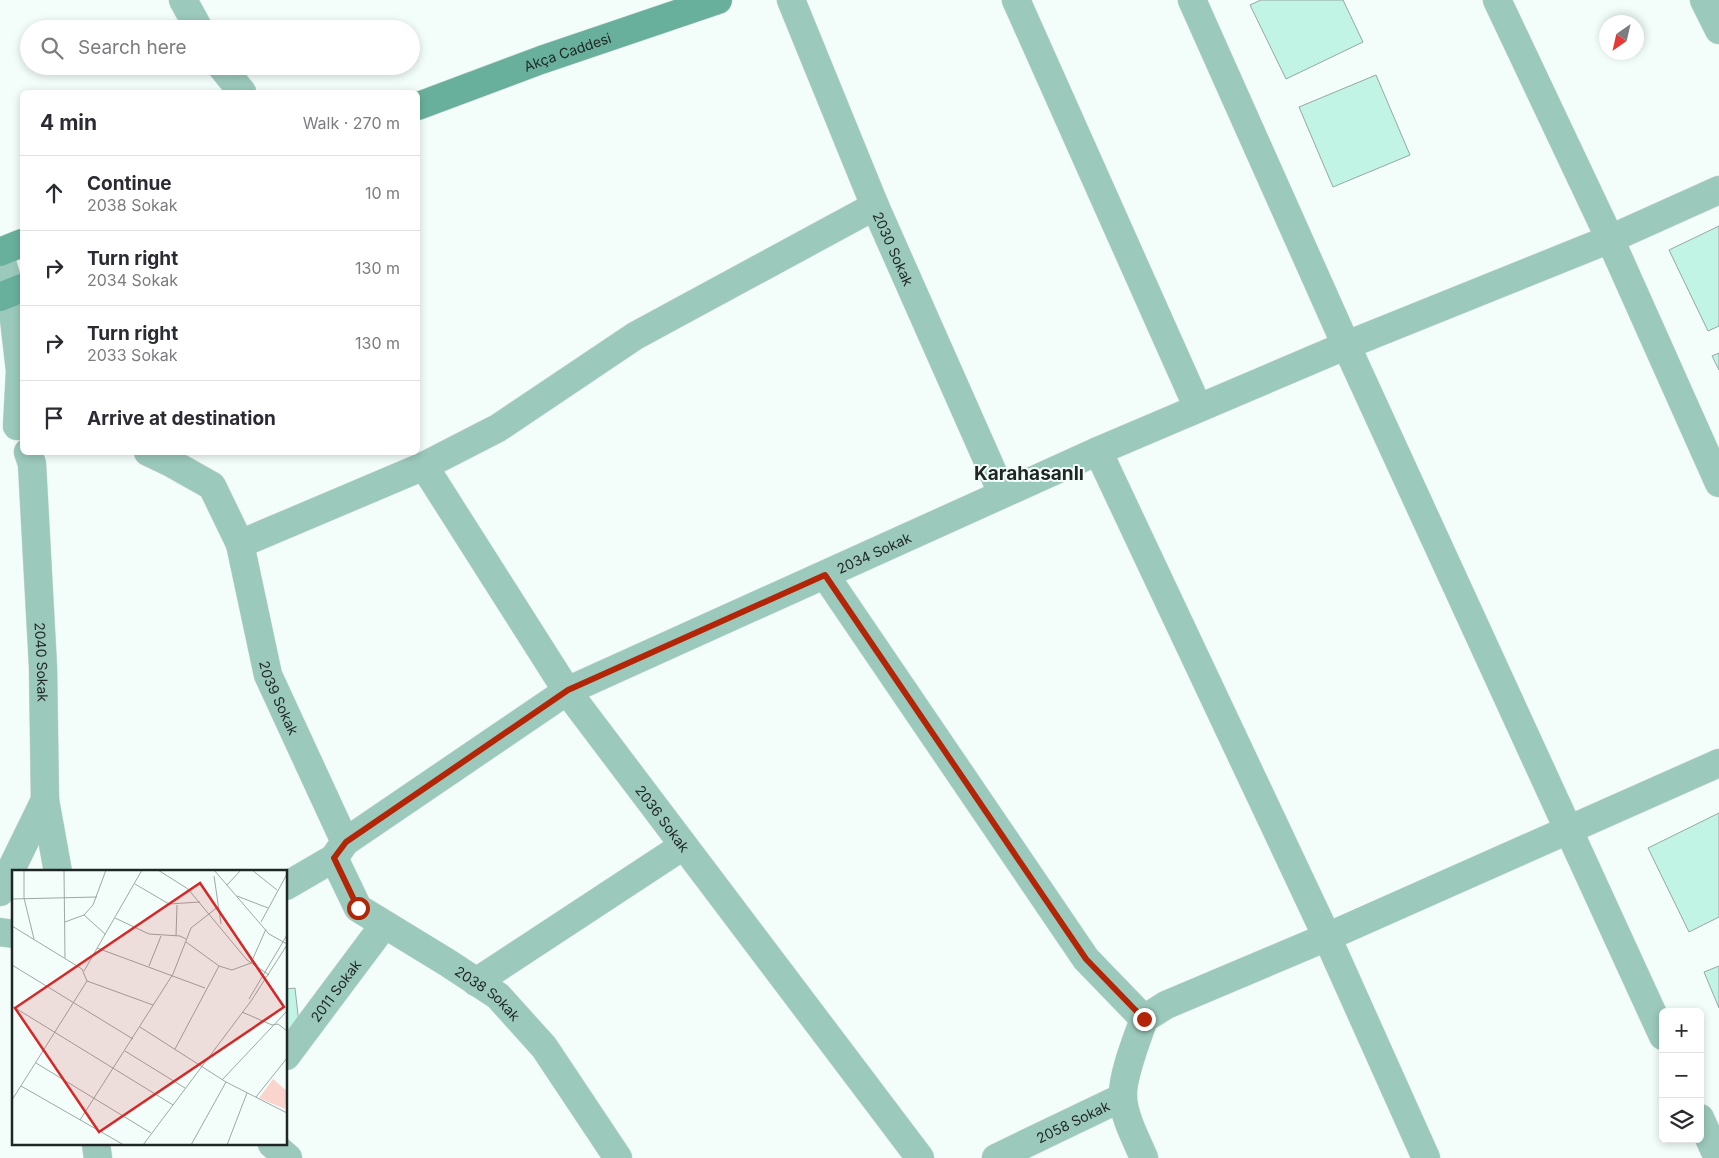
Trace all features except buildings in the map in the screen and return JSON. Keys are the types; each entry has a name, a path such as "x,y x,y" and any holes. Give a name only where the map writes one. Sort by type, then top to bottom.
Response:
{"street":[{"path":"183,0 194,20"},
{"name":"Akça Caddesi","path":"420,105 541,60 718,0"},
{"name":"2030 Sokak","path":"791,0 875,206 1002,493"},
{"path":"1016,0 1198,408"},
{"path":"1192,0 1347,345 1659,1027"},
{"path":"1497,0 1610,239 1719,483"},
{"path":"1704,0 1719,30"},
{"path":"228,75 240,90"},
{"name":"2034 Sokak","path":"288,885 568,690 1098,451 1347,345 1610,239 1719,190"},
{"path":"240,544 424,466 498,428 636,336 875,206"},
{"path":"0,254 20,244"},
{"name":"2040 Sokak","path":"0,254 11,293 20,371 18,435"},
{"name":"2040 Sokak","path":"0,382 18,435"},
{"path":"1098,451 1327,937 1426,1158"},
{"name":"2040 Sokak","path":"28,455 32,464 43,667 45,800 58,870"},
{"name":"2039 Sokak","path":"154,455 212,486 240,544 268,675 340,850"},
{"name":"2036 Sokak","path":"424,466 568,690 920,1158"},
{"path":"825,575 1086,959 1144,1019"},
{"path":"1144,1158 1127,1118 1123,1097 1132,1050 1144,1019 1166,1005 1327,937 1719,763"},
{"path":"0,892 45,800"},
{"path":"476,982 684,846"},
{"name":"2038 Sokak","path":"340,850 358,908 498,996 544,1047 618,1158"},
{"name":"2011 Sokak","path":"288,1053 384,925"},
{"name":"2058 Sokak","path":"996,1158 1123,1097"},
{"path":"1704,1127 1718,1158"},
{"path":"274,1146 288,1158"}],"district":[{"name":"Karahasanlı","path":"1029,473"}],"route":[{"path":"358,908 334,858 346,842 568,690 825,575 1086,959 1144,1019"}]}
